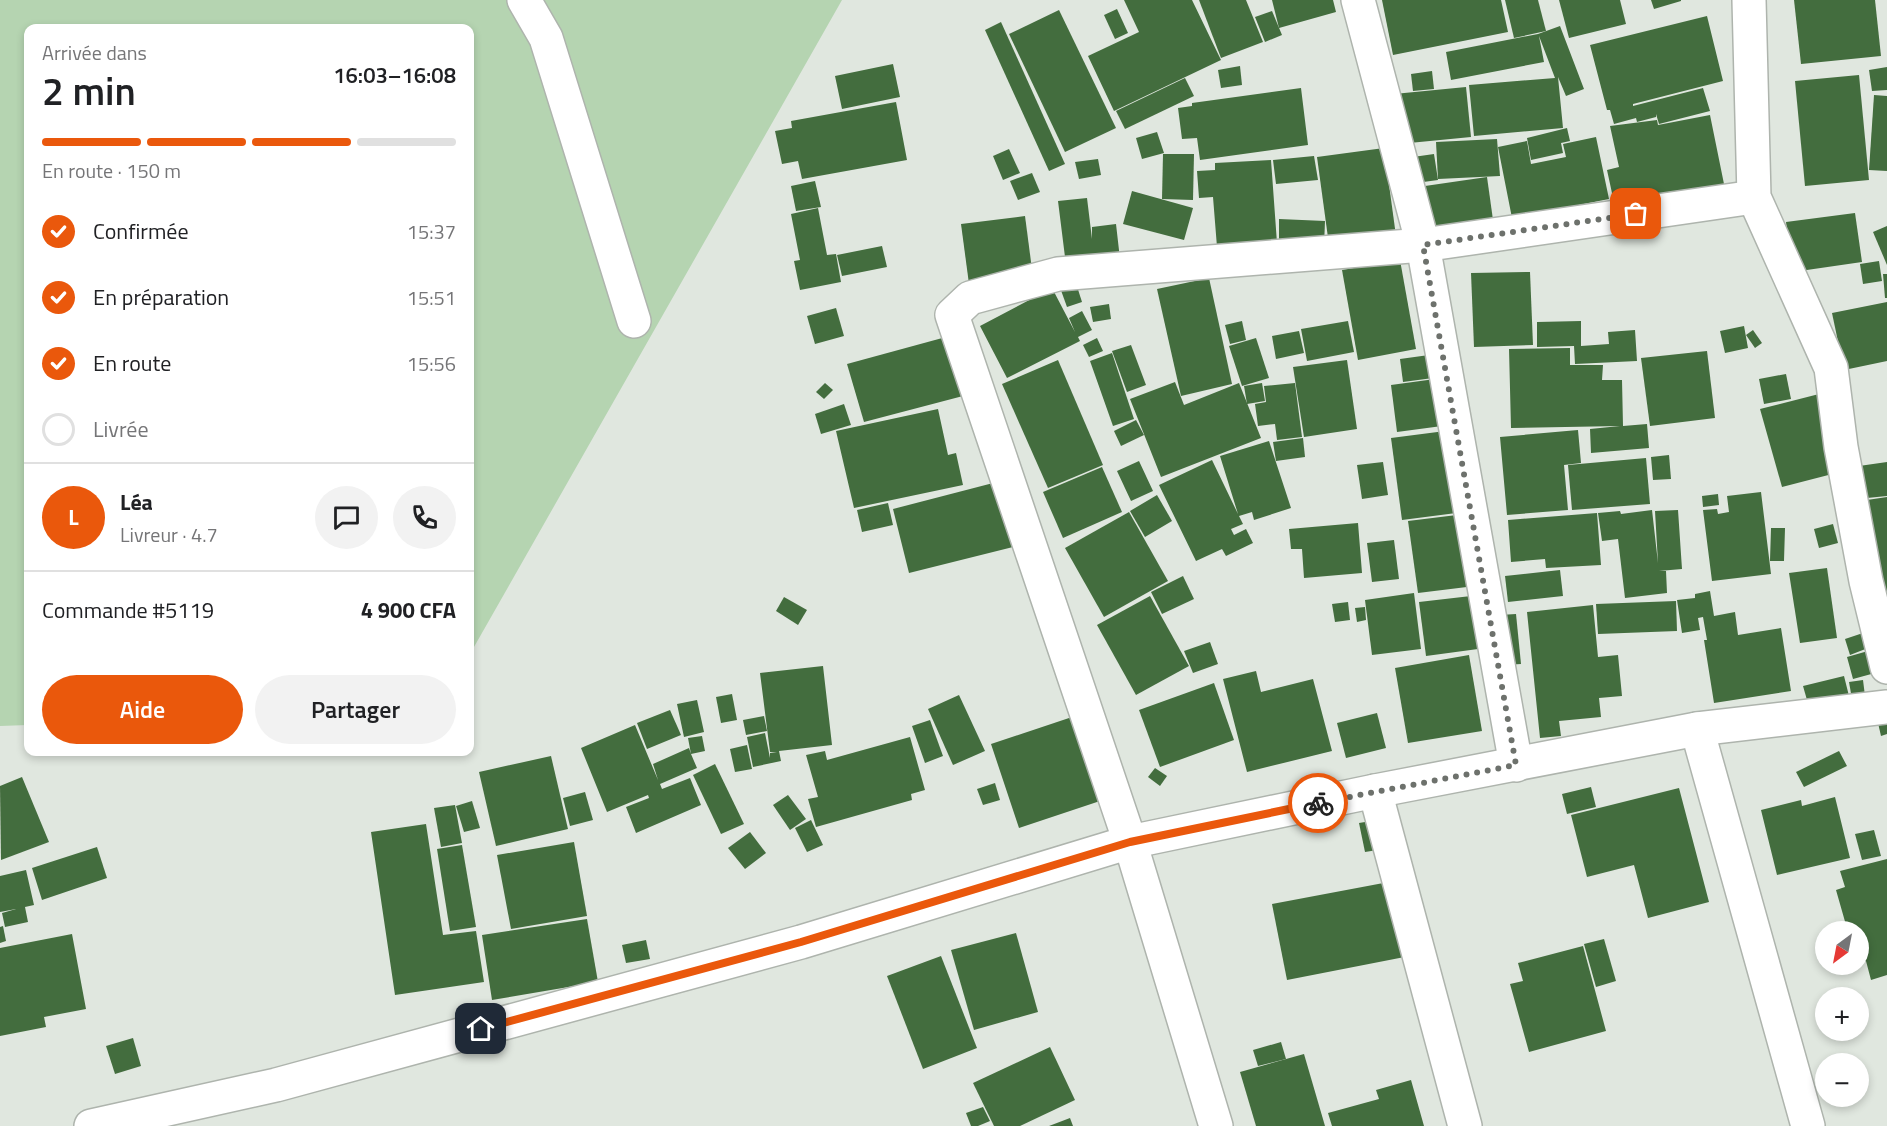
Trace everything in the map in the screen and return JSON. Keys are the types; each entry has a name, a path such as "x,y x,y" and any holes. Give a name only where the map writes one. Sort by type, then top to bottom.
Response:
{"street":[{"path":"524,0 546,38 634,321"},
{"path":"1358,0 1423,245 1516,765"},
{"path":"1749,0 1754,197 1831,368 1841,447 1866,580 1887,667"},
{"path":"1216,1126 1130,842 952,315 970,298 1058,274 1423,245 1754,197"},
{"path":"91,1126 276,1085 801,942 1130,842 1697,729 1887,707"},
{"path":"1697,729 1808,1126"},
{"path":"1375,792 1465,1126"}],"green space":[{"path":"0,0 842,0 474,647 474,24 24,24 24,725 0,726"}],"building":[{"path":"1124,0 1192,0 1221,60 1114,111 1088,56 1139,32"},
{"path":"1199,0 1246,0 1263,42 1221,58"},
{"path":"1272,0 1333,0 1336,12 1279,28"},
{"path":"1382,0 1501,0 1508,32 1393,55"},
{"path":"1505,0 1538,0 1546,31 1514,38"},
{"path":"1559,0 1620,0 1626,24 1569,38"},
{"path":"1651,0 1681,0 1681,1 1654,9"},
{"path":"1794,0 1875,0 1881,56 1801,64"},
{"path":"1117,9 1128,33 1115,39 1104,15"},
{"path":"1059,10 1116,128 1065,152 1009,34"},
{"path":"1272,11 1282,35 1265,42 1255,17"},
{"path":"1707,16 1723,81 1633,104 1633,106 1703,88 1710,111 1659,124 1656,114 1656,117 1637,122 1636,118 1614,124 1610,110 1607,110 1590,45"},
{"path":"1001,22 1065,164 1049,171 985,30"},
{"path":"1560,26 1584,89 1566,96 1558,77 1563,128 1474,136 1469,85 1555,78 1539,36 1544,62 1451,80 1446,52 1538,34"},
{"path":"893,64 900,97 842,109 835,76"},
{"path":"1240,66 1242,85 1221,88 1218,70"},
{"path":"1887,67 1887,90 1872,91 1869,70"},
{"path":"1432,71 1434,89 1413,91 1411,74"},
{"path":"1859,75 1869,180 1805,186 1795,81"},
{"path":"1185,78 1194,96 1125,129 1116,111"},
{"path":"1466,87 1471,137 1399,144 1394,94"},
{"path":"1301,88 1308,145 1200,160 1197,138 1182,139 1178,108 1192,106 1192,103"},
{"path":"1874,95 1887,96 1887,171 1869,170"},
{"path":"896,102 907,160 802,179 798,161 782,164 775,131 792,128 791,121"},
{"path":"1710,115 1724,184 1615,207 1607,170 1619,167 1610,126 1657,120 1658,125"},
{"path":"1567,128 1570,141 1561,143 1563,153 1531,160 1527,138"},
{"path":"1157,132 1164,153 1142,159 1136,138"},
{"path":"1596,137 1609,199 1512,218 1498,147 1527,141 1531,164 1566,157 1563,144"},
{"path":"1497,139 1500,176 1438,179 1436,142"},
{"path":"1384,148 1396,236 1329,245 1317,157"},
{"path":"1009,149 1020,173 1003,180 993,156"},
{"path":"1163,154 1194,154 1193,200 1162,199"},
{"path":"1434,154 1438,180 1416,183 1413,157"},
{"path":"1314,156 1318,180 1276,184 1273,160"},
{"path":"1098,159 1101,175 1079,179 1075,162"},
{"path":"1271,160 1277,243 1217,247 1213,197 1199,198 1197,171 1215,170 1215,163"},
{"path":"1032,173 1040,192 1018,200 1010,181"},
{"path":"1487,177 1494,227 1432,235 1425,186"},
{"path":"815,181 821,207 796,211 791,186"},
{"path":"1132,191 1193,208 1184,240 1123,224"},
{"path":"1087,198 1092,239 1092,227 1116,224 1120,259 1095,261 1094,254 1065,257 1058,201"},
{"path":"818,208 827,255 836,254 841,282 800,290 794,261 800,260 791,214"},
{"path":"1855,213 1862,262 1793,272 1786,222"},
{"path":"1025,216 1033,277 969,284 961,224"},
{"path":"1279,219 1325,221 1324,246 1279,246"},
{"path":"1887,226 1887,265 1873,232"},
{"path":"882,246 887,267 842,276 837,255"},
{"path":"1400,260 1416,349 1358,360 1342,270"},
{"path":"1879,261 1882,281 1863,284 1860,264"},
{"path":"1530,272 1533,345 1474,347 1471,273"},
{"path":"1883,274 1887,274 1887,298 1885,298"},
{"path":"1074,277 1082,302 1067,307 1058,282"},
{"path":"1209,278 1232,384 1181,396 1157,289"},
{"path":"1052,288 1075,332 1069,318 1082,311 1092,330 1078,337 1080,341 1007,378 980,326"},
{"path":"1887,302 1887,361 1844,370 1832,313"},
{"path":"1109,304 1111,319 1093,322 1090,307"},
{"path":"836,308 844,336 815,344 807,316"},
{"path":"1242,321 1246,340 1230,344 1225,325"},
{"path":"1348,321 1354,352 1307,361 1301,329"},
{"path":"1581,321 1581,346 1609,344 1608,332 1635,330 1637,361 1575,364 1574,346 1537,347 1537,322"},
{"path":"1744,326 1748,348 1725,353 1720,331"},
{"path":"1753,330 1762,343 1755,348 1746,335"},
{"path":"1299,331 1304,353 1276,359 1272,336"},
{"path":"946,337 963,396 864,422 847,364"},
{"path":"1097,338 1103,351 1089,357 1083,345"},
{"path":"1256,338 1269,378 1242,386 1229,346"},
{"path":"1131,345 1146,385 1127,392 1112,351"},
{"path":"1570,348 1570,365 1603,365 1602,380 1622,380 1623,426 1647,424 1649,448 1591,453 1590,429 1620,426 1511,428 1509,349"},
{"path":"1707,351 1715,418 1650,426 1641,358"},
{"path":"1112,353 1134,419 1113,426 1090,361"},
{"path":"1429,355 1433,378 1403,382 1400,359"},
{"path":"1058,360 1103,465 1048,488 1002,384"},
{"path":"1347,360 1357,429 1304,437 1293,367"},
{"path":"1786,374 1791,399 1764,404 1759,379"},
{"path":"1435,379 1442,426 1397,432 1391,385"},
{"path":"1175,382 1184,405 1239,383 1261,438 1161,477 1130,399"},
{"path":"825,383 833,390 824,399 816,392"},
{"path":"1262,383 1265,401 1247,404 1244,386"},
{"path":"1295,383 1302,437 1277,440 1275,424 1258,426 1255,404 1266,402 1264,386"},
{"path":"1819,394 1840,472 1782,487 1760,409"},
{"path":"844,404 851,425 821,434 815,414"},
{"path":"938,409 948,455 956,453 963,485 854,508 836,431"},
{"path":"1136,420 1144,435 1121,446 1114,431"},
{"path":"1453,430 1464,512 1402,520 1391,438"},
{"path":"1578,430 1581,463 1564,465 1568,510 1507,515 1500,437"},
{"path":"1303,438 1305,457 1276,461 1273,442"},
{"path":"1269,441 1291,508 1254,520 1252,512 1239,516 1243,524 1231,529 1234,535 1246,529 1253,543 1226,556 1222,549 1196,561 1159,485 1212,460 1238,514 1220,456"},
{"path":"1669,455 1671,479 1653,480 1651,457"},
{"path":"1646,458 1650,504 1572,510 1568,465"},
{"path":"1139,461 1153,491 1131,501 1117,471"},
{"path":"1383,462 1388,495 1362,499 1357,465"},
{"path":"1887,462 1887,496 1857,499 1852,467"},
{"path":"1102,467 1122,512 1063,538 1043,492"},
{"path":"997,482 1013,547 909,573 893,509"},
{"path":"1761,492 1771,574 1712,581 1703,510 1717,509 1718,514 1729,512 1727,496"},
{"path":"1718,494 1719,505 1703,507 1702,496"},
{"path":"1157,495 1172,521 1145,537 1130,511"},
{"path":"1887,497 1887,595 1881,596 1867,500"},
{"path":"888,503 893,525 862,532 857,510"},
{"path":"1652,510 1658,563 1655,511 1678,510 1682,569 1659,571 1666,571 1667,593 1625,598 1618,539 1602,541 1598,513 1620,511 1621,514"},
{"path":"1129,512 1168,581 1104,617 1065,548"},
{"path":"1597,513 1601,565 1546,568 1545,559 1511,562 1508,520"},
{"path":"1465,514 1475,586 1418,593 1408,521"},
{"path":"1358,523 1362,573 1304,578 1302,549 1291,549 1289,529"},
{"path":"1833,524 1838,543 1819,548 1814,529"},
{"path":"1771,528 1785,528 1784,561 1770,561"},
{"path":"1394,540 1399,579 1372,582 1367,543"},
{"path":"1827,568 1837,638 1800,643 1789,573"},
{"path":"1560,570 1563,596 1508,602 1505,576"},
{"path":"1183,576 1194,599 1162,614 1151,592"},
{"path":"1710,591 1714,616 1735,612 1738,635 1781,628 1791,691 1714,703 1704,640 1707,640 1703,617 1698,618 1700,630 1682,633 1677,600 1695,598 1695,594"},
{"path":"1414,593 1421,649 1372,655 1365,600"},
{"path":"1150,596 1189,666 1136,695 1097,625"},
{"path":"1471,596 1478,649 1426,656 1419,602"},
{"path":"784,597 807,610 798,625 776,611"},
{"path":"1676,601 1677,631 1598,634 1596,604"},
{"path":"1348,602 1350,620 1335,622 1332,604"},
{"path":"1593,605 1598,657 1618,655 1622,696 1599,698 1601,717 1559,721 1561,736 1540,738 1527,612"},
{"path":"1365,607 1366,620 1357,622 1355,608"},
{"path":"1516,614 1521,664 1505,665 1500,615"},
{"path":"1863,633 1868,648 1850,655 1845,639"},
{"path":"1210,642 1218,664 1193,673 1184,651"},
{"path":"1868,651 1875,673 1853,679 1847,657"},
{"path":"1469,655 1482,731 1408,743 1395,668"},
{"path":"823,666 832,745 779,751 781,761 753,767 747,737 765,733 770,758 770,753 777,752 770,752 760,673"},
{"path":"1256,671 1261,692 1313,679 1332,751 1247,772 1223,679"},
{"path":"1844,676 1849,696 1809,707 1803,686"},
{"path":"1863,680 1865,696 1852,699 1849,682"},
{"path":"1214,683 1234,740 1160,767 1139,710"},
{"path":"732,694 737,720 721,723 716,697"},
{"path":"959,695 985,751 953,765 928,709"},
{"path":"697,700 704,732 684,737 677,704"},
{"path":"670,710 681,735 647,749 637,723"},
{"path":"1377,713 1386,748 1346,758 1337,723"},
{"path":"1078,715 1106,799 1019,828 991,744"},
{"path":"764,716 767,731 746,735 743,720"},
{"path":"930,720 943,756 925,763 912,726"},
{"path":"1887,720 1887,734 1881,736 1878,723"},
{"path":"635,725 658,780 653,764 689,748 697,768 660,784 662,789 690,778 701,805 636,833 626,807 649,798 648,795 607,812 581,748"},
{"path":"702,736 705,751 691,754 688,738"},
{"path":"910,737 925,790 911,794 912,800 816,827 808,799 818,797 806,755 825,751 827,760"},
{"path":"747,745 752,769 735,772 730,749"},
{"path":"1839,751 1847,766 1804,787 1796,772"},
{"path":"551,756 568,829 496,846 479,772"},
{"path":"715,764 744,824 721,834 693,775"},
{"path":"1155,768 1167,776 1160,786 1148,777"},
{"path":"22,777 49,842 1,860 0,786"},
{"path":"995,783 1000,800 983,805 977,789"},
{"path":"1591,787 1596,807 1567,814 1562,794"},
{"path":"1679,788 1709,902 1648,918 1634,865 1587,877 1571,815"},
{"path":"585,792 593,820 570,826 563,798"},
{"path":"788,795 806,819 790,830 773,805"},
{"path":"1835,797 1850,858 1777,875 1761,810 1801,800 1802,806"},
{"path":"472,801 480,828 464,832 456,806"},
{"path":"455,805 462,843 441,847 434,808"},
{"path":"1383,819 1390,848 1365,852 1359,823"},
{"path":"811,820 823,845 807,852 795,828"},
{"path":"426,824 443,935 476,931 484,982 395,995 371,832"},
{"path":"1874,830 1881,856 1862,860 1855,834"},
{"path":"750,832 766,853 745,869 728,848"},
{"path":"574,842 587,916 511,929 497,855"},
{"path":"462,845 476,927 450,931 437,849"},
{"path":"97,847 107,878 42,900 32,868"},
{"path":"1887,859 1887,975 1871,980 1869,921 1845,921 1836,890 1845,887 1840,871"},
{"path":"26,870 34,905 25,907 28,922 5,927 2,913 16,909 0,912 0,876"},
{"path":"1410,878 1425,953 1287,980 1272,904"},
{"path":"587,919 598,982 492,1000 482,935"},
{"path":"3,926 6,941 0,943 0,927"},
{"path":"1016,933 1038,1012 974,1030 951,950"},
{"path":"72,934 86,1009 44,1017 46,1027 0,1036 0,948"},
{"path":"1604,939 1616,981 1596,987 1584,944"},
{"path":"646,940 650,959 626,963 622,945"},
{"path":"1583,946 1606,1031 1529,1052 1510,984 1523,981 1518,963"},
{"path":"941,956 977,1048 923,1069 887,976"},
{"path":"133,1038 141,1066 115,1074 106,1046"},
{"path":"1281,1042 1286,1059 1258,1066 1253,1050"},
{"path":"1050,1047 1075,1100 1020,1126 994,1126 973,1083"},
{"path":"1304,1054 1325,1126 1256,1126 1240,1072"},
{"path":"1411,1080 1424,1126 1332,1126 1328,1113 1379,1099 1376,1090"},
{"path":"983,1107 990,1121 971,1126 966,1113"},
{"path":"1070,1118 1073,1126 1049,1126"}],"way so far":[{"path":"1318,803 1516,765 1423,245 1636,214"}],"route":[{"path":"481,1029 801,942 1130,842 1318,803"}]}
